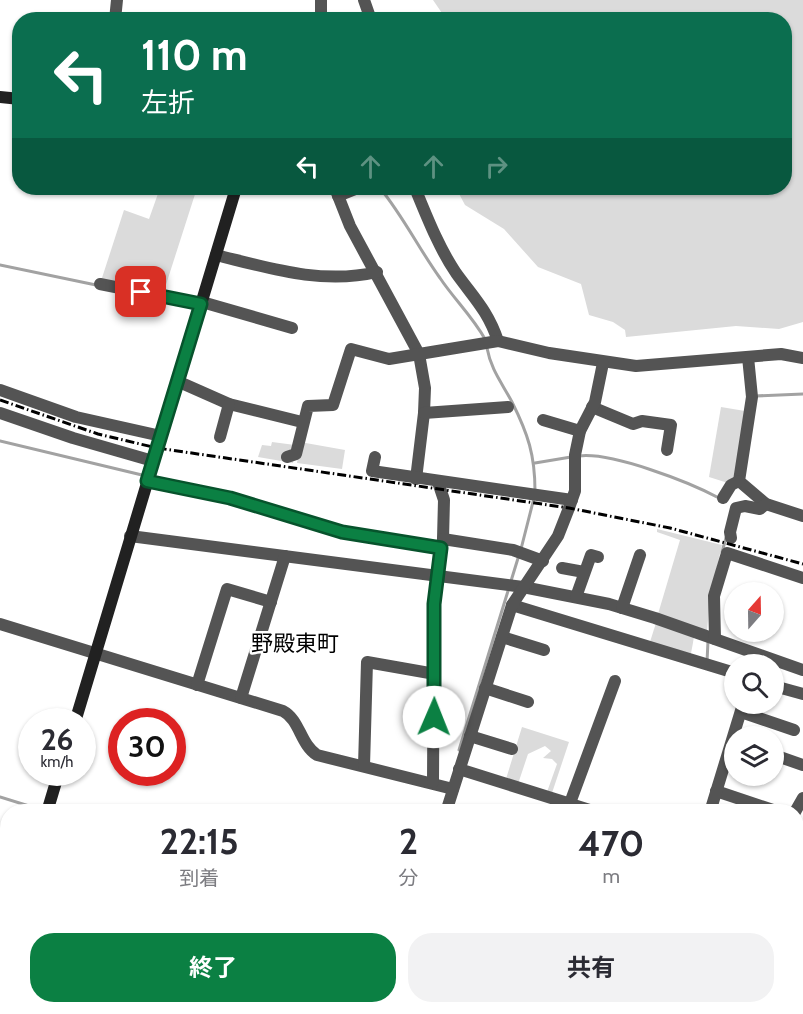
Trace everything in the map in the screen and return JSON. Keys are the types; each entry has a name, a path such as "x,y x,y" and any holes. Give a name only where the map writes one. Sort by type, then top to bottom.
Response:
{"street":[{"path":"79,708 234,195"},
{"path":"337,195 350,226 419,354 424,388 424,413 416,479"},
{"path":"418,195 456,272 483,306 498,341"},
{"path":"216,255 316,278 356,277 376,272"},
{"path":"100,284 201,303 292,327"},
{"path":"287,457 296,454 302,422 308,406 333,405 351,349 389,359 498,341 603,363 666,366 781,354 803,358"},
{"path":"739,481 752,397 748,357"},
{"path":"448,804 512,605 558,536 572,500 575,491 575,455 580,431 592,407 603,372 603,363"},
{"path":"177,381 229,404 302,422"},
{"path":"0,390 76,417 161,436"},
{"path":"219,437 229,404"},
{"path":"424,413 508,407"},
{"path":"592,407 633,424 642,421 671,425 667,450"},
{"path":"0,412 73,438 153,461"},
{"path":"543,420 580,431"},
{"path":"375,457 372,471 572,500"},
{"path":"147,481 230,498 342,532 513,550 543,561"},
{"path":"723,498 731,485 739,481"},
{"path":"739,481 766,504 803,516"},
{"path":"433,782 436,576 442,544 444,500 438,482"},
{"path":"731,538 735,508 745,506 760,509 766,504"},
{"path":"130,536 524,587 622,608 711,637 747,654"},
{"path":"711,637 714,596 727,553 803,578"},
{"path":"576,597 591,555 598,557"},
{"path":"622,608 640,555"},
{"path":"241,698 285,556"},
{"path":"562,568 584,573"},
{"path":"197,685 227,589 271,602"},
{"path":"512,605 724,671"},
{"path":"0,624 291,715 308,749 317,754 453,789"},
{"path":"502,637 544,651"},
{"path":"364,766 367,662 435,674"},
{"path":"784,665 803,670"},
{"path":"570,803 615,681"},
{"path":"485,688 528,702"},
{"path":"784,689 803,694"},
{"path":"712,804 740,714"},
{"path":"756,714 794,730"},
{"path":"470,736 512,749"},
{"path":"784,758 803,765"},
{"path":"459,769 573,804"},
{"path":"49,804 55,786"},
{"path":"716,791 755,804"}],"shaded area":[{"path":"433,0 803,0 803,322 779,329 736,326 626,337 625,330 613,322 589,315 581,284 538,267 504,229 465,205 460,195 792,195 792,12 441,12"},
{"path":"158,195 195,195 163,294 101,281 124,210 149,219"},
{"path":"721,407 745,411 734,478 728,483 709,477"},
{"path":"272,442 295,445 293,463 258,457 262,445 271,446"},
{"path":"300,442 345,450 342,469 297,463"},
{"path":"657,529 722,545 710,596 707,631 658,614 680,540 657,532"},
{"path":"656,623 694,637 690,659 649,645"},
{"path":"522,727 569,742 552,793 547,792 557,764 552,759 543,758 551,751 545,746 528,754 518,784 506,779"}],"waterway":[{"path":"385,195 440,278 485,339"},
{"path":"0,265 96,285"},
{"path":"487,348 494,370 512,402 526,435 534,466 535,491"},
{"path":"755,396 803,394"},
{"path":"0,441 142,475"},
{"path":"579,456 593,456 630,463 689,484 719,498"},
{"path":"535,463 571,457"},
{"path":"521,549 534,498"},
{"path":"722,552 726,538"},
{"path":"511,581 519,555"},
{"path":"459,750 508,591"},
{"path":"707,662 708,641"},
{"path":"0,797 23,804"}],"railway":[{"path":"0,400 98,434 157,448 569,508 670,528 803,564"}],"district":[{"name":"野殿東町","path":"295,643"}],"route":[{"path":"141,292 201,304 147,481 230,498 342,532 441,548 434,604 434,717"}]}
